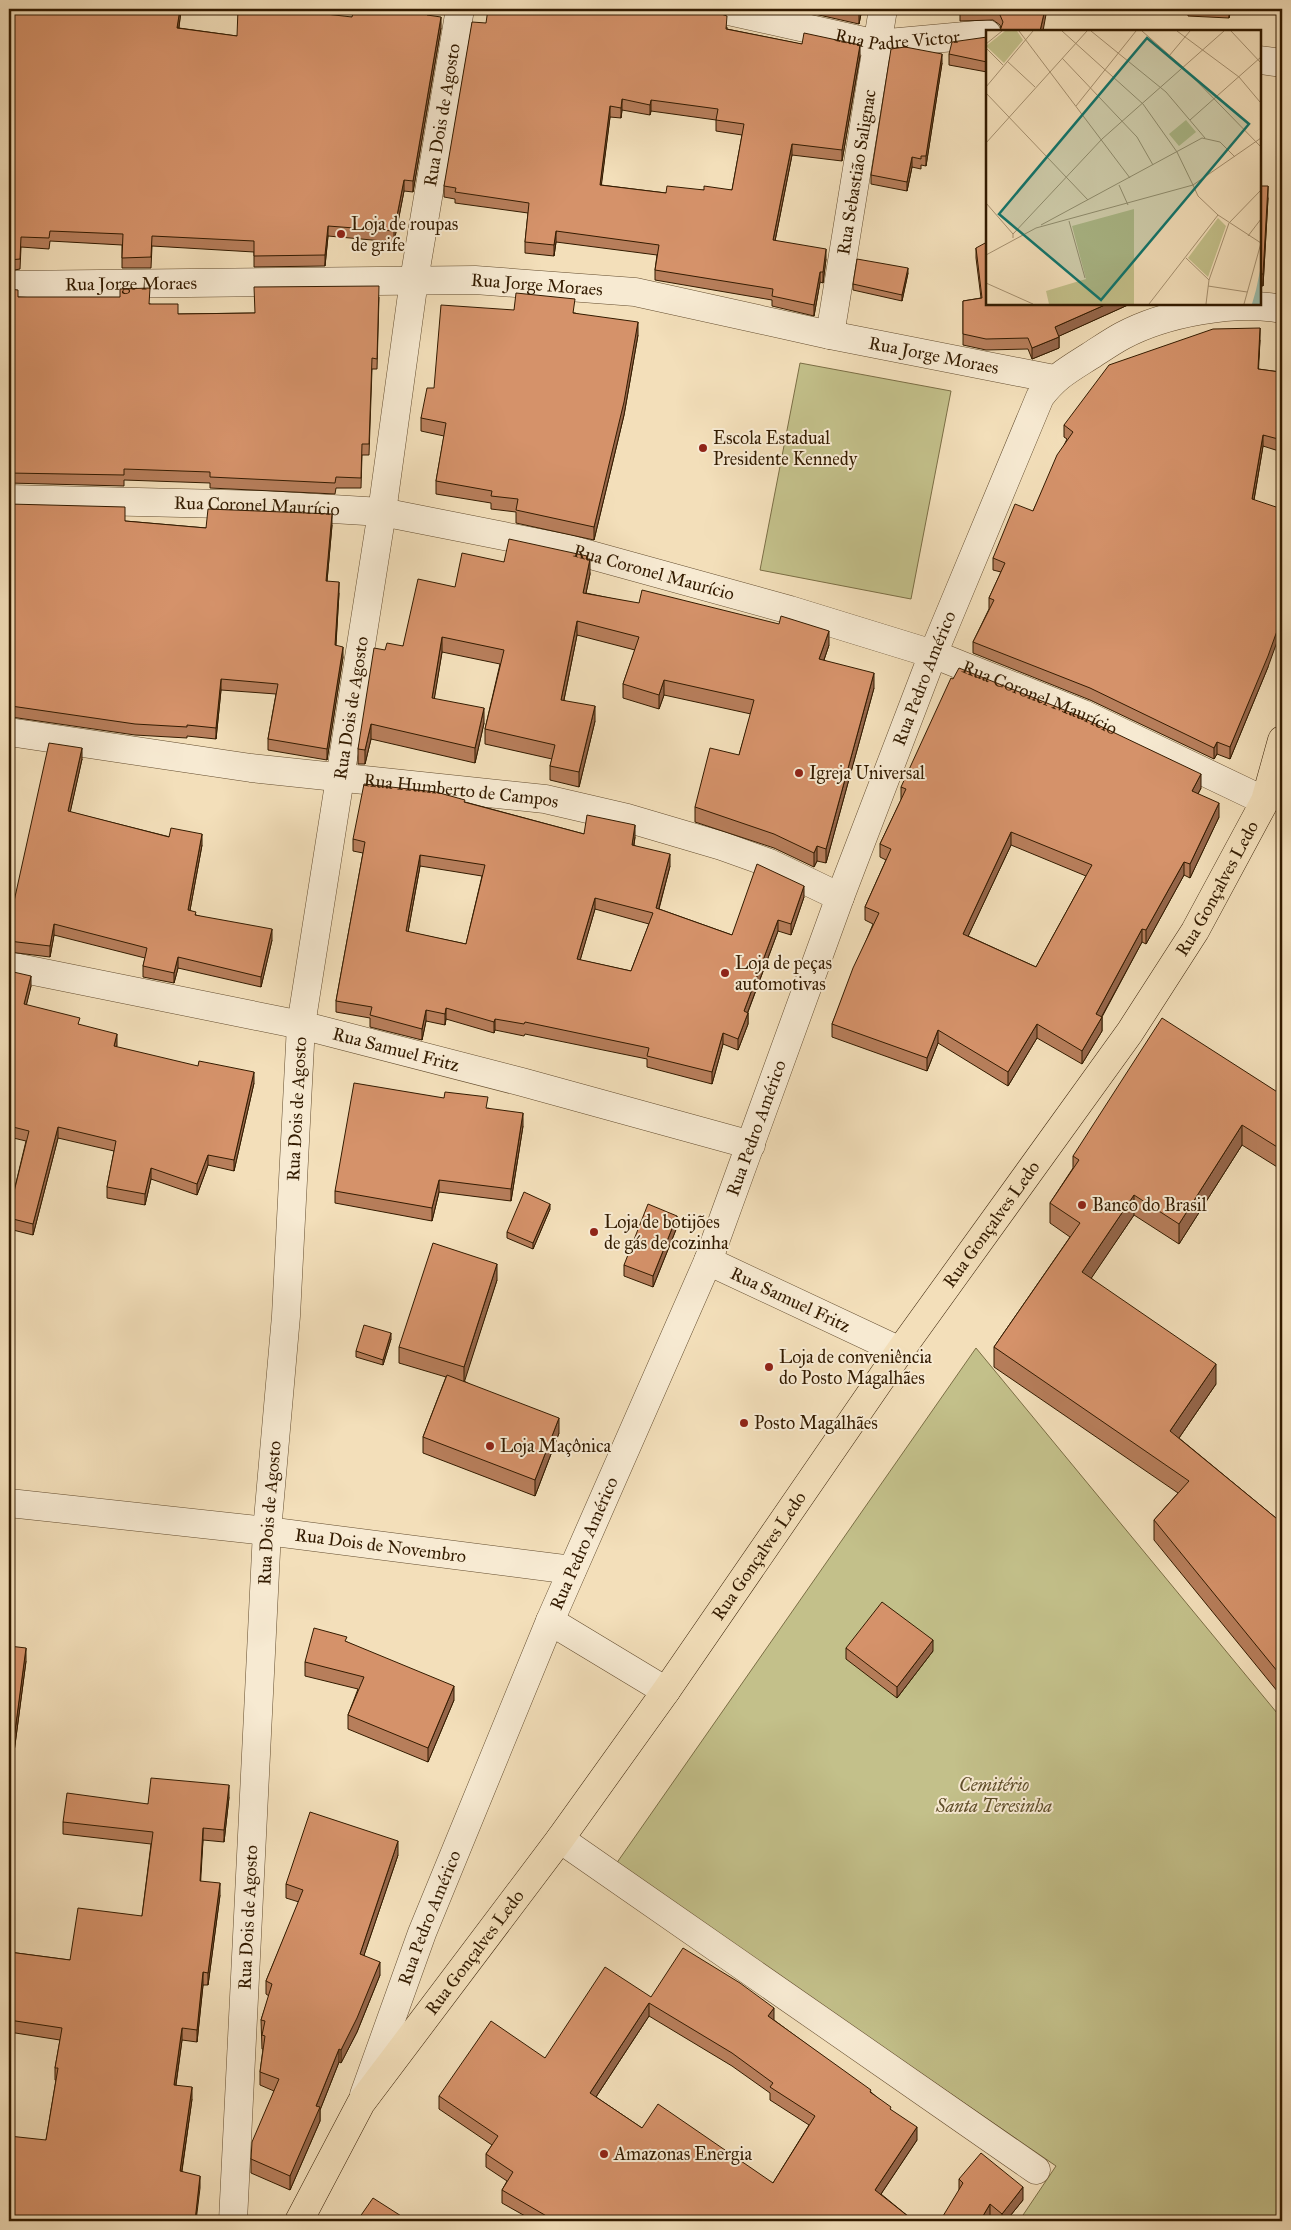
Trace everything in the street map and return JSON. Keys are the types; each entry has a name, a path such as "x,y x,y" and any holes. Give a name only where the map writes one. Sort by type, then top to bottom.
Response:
{"main road":[{"name":"Rua Gonçalves Ledo","path":"299,2221 361,2103 560,1839 666,1691 900,1351 1130,1032 1274,805 1282,740"}],"street":[{"name":"Rua Dois de Agosto","path":"233,2221 267,1531 286,1316 301,1025 382,512 414,280 460,9"},
{"name":"Rua Padre Victor","path":"720,9 877,44 986,34"},
{"name":"Rua Sebastião Salignac","path":"830,335 883,9"},
{"path":"1261,60 1282,63"},
{"name":"Rua Jorge Moraes","path":"9,285 474,280 635,292 830,335 1054,379"},
{"name":"Rua Pedro Américo","path":"361,2103 422,1933 550,1621 708,1261 840,897 933,654 1040,396 1054,379 1123,335 1158,322 1221,308 1262,305 1282,309"},
{"name":"Rua Coronel Maurício","path":"9,499 266,505 382,512 569,549 790,610 933,654 1083,714 1274,805"},
{"name":"Rua Humberto de Campos","path":"9,732 242,767 339,779 545,799 627,818 722,846 770,863 840,897"},
{"name":"Rua Samuel Fritz","path":"9,966 301,1025 522,1082 750,1145"},
{"name":"Rua Samuel Fritz","path":"708,1261 900,1351"},
{"name":"Rua Dois de Novembro","path":"9,1503 267,1531 572,1570"},
{"path":"550,1621 666,1691"},
{"path":"560,1839 1036,2170"}],"green space":[{"path":"800,363 951,391 911,599 760,570"},
{"name":"Cemitério Santa Teresinha","path":"976,1348 1282,1719 1282,2221 1019,2221 1056,2166 616,1864"}],"building":[{"path":"9,9 180,9 177,28 237,36 238,9 282,9 352,17 354,9 428,9 427,15 441,17 413,181 404,180 394,231 328,226 325,255 254,256 254,241 152,236 151,257 122,258 123,234 50,231 49,238 21,237 20,259 9,260"},
{"path":"488,9 706,9 727,16 726,29 802,44 804,33 860,45 842,150 792,144 773,240 826,249 823,272 820,272 814,305 772,296 773,289 655,270 659,245 556,231 554,245 525,242 529,203 455,192 456,188 444,186 472,22 486,23","holes":["622,99 650,105 651,100 718,109 716,120 744,124 732,190 704,186 704,190 667,186 666,193 600,185 610,106 621,108"]},
{"path":"838,9 860,9 859,13"},
{"path":"960,9 993,9 960,10"},
{"path":"993,9 1045,9 1040,30 1000,30 1003,22 1000,15"},
{"path":"1282,9 1282,38 1277,36"},
{"path":"986,37 986,62 949,54 952,42"},
{"path":"905,47 942,54 926,156 921,156 921,159 912,157 907,182 871,175 891,49"},
{"path":"1261,186 1268,186 1263,274 1261,274"},
{"path":"986,243 986,305 1105,305 1055,327 1059,337 1032,348 1028,338 986,339 963,334 963,301 982,298 976,248"},
{"path":"857,259 908,268 902,295 853,284"},
{"path":"379,286 377,359 372,358 369,444 362,444 361,478 336,477 335,483 210,477 210,472 124,469 124,475 9,473 9,289 18,290 18,297 120,297 120,289 150,288 149,304 178,304 178,314 255,313 254,287"},
{"path":"516,293 575,299 573,313 638,322 624,402 594,527 516,510 518,499 491,496 492,491 436,481 446,423 421,418 427,388 434,388 441,305 514,310"},
{"path":"1260,328 1258,369 1280,372 1282,360 1282,440 1263,435 1252,499 1282,509 1282,617 1230,747 1217,742 1214,748 1090,688 973,642 994,600 989,598 1005,563 993,558 1015,504 1033,511 1057,455 1073,432 1064,425 1109,365 1213,329"},
{"path":"9,504 125,507 125,521 206,528 208,509 332,514 326,581 339,582 335,645 343,647 327,749 268,739 278,684 221,679 216,728 187,725 187,727 135,724 9,706"},
{"path":"509,539 587,556 586,559 590,559 583,593 639,603 642,590 779,624 781,616 829,631 819,659 874,673 826,849 817,846 814,853 774,834 695,807 710,748 739,755 754,700 664,680 659,695 623,684 639,637 577,621 561,700 595,706 579,772 550,766 555,745 485,729 504,650 442,637 432,698 484,708 475,748 371,724 365,750 358,749 374,648 385,650 387,643 403,646 418,579 455,587 462,553 504,562"},
{"path":"959,668 1077,715 1201,774 1192,791 1219,803 1190,864 1184,862 1146,930 1142,929 1096,1014 1102,1017 1082,1051 1037,1024 1008,1072 938,1030 927,1058 832,1024 853,968 879,913 865,907 891,849 880,844 906,789 901,787 951,678 953,679","holes":["1011,832 1092,865 1036,967 963,934"]},
{"path":"49,743 82,748 68,811 169,837 171,828 202,834 188,910 196,912 195,915 272,929 261,977 178,957 174,973 143,966 147,948 54,924 50,946 9,941 9,924"},
{"path":"364,784 436,792 465,800 464,802 584,834 587,815 635,825 632,845 670,854 656,908 732,935 757,864 804,886 791,924 778,920 744,1011 748,1013 738,1039 723,1033 712,1072 647,1056 649,1048 525,1022 524,1024 495,1019 494,1022 446,1008 445,1014 426,1010 422,1029 370,1015 372,1007 336,1001 365,842 353,839","holes":["420,855 485,865 466,944 406,931","595,898 653,913 631,971 577,959"]},
{"path":"9,971 31,976 24,1004 80,1018 78,1024 117,1034 114,1046 198,1066 199,1061 254,1072 234,1160 208,1155 197,1184 151,1168 145,1194 107,1187 116,1141 58,1127 33,1224 9,1218 29,1131 9,1126"},
{"path":"1162,1018 1282,1095 1282,1150 1242,1125 1179,1224 1134,1195 1082,1272 1216,1364 1170,1431 1282,1523 1282,1677 1154,1520 1189,1481 994,1347 1080,1223 1050,1203 1079,1160 1073,1156"},
{"path":"354,1083 444,1098 445,1092 488,1097 486,1108 523,1113 511,1189 439,1180 432,1208 335,1191"},
{"path":"524,1192 550,1204 533,1243 507,1232"},
{"path":"648,1204 677,1216 653,1276 624,1265"},
{"path":"433,1243 497,1264 464,1367 399,1347"},
{"path":"364,1325 391,1333 383,1360 356,1351"},
{"path":"447,1375 559,1418 535,1480 423,1437"},
{"path":"882,1602 933,1640 897,1687 846,1648"},
{"path":"314,1628 347,1637 345,1641 454,1686 428,1748 348,1715 364,1677 305,1662"},
{"path":"9,1646 26,1648 11,1761 9,1761"},
{"path":"151,1778 229,1785 224,1830 203,1828 200,1881 220,1883 208,1973 203,1972 197,2030 182,2028 174,2085 192,2087 180,2171 200,2176 195,2221 9,2221 9,2136 46,2140 58,2068 55,2068 62,2028 9,2020 9,1952 70,1960 78,1908 142,1916 153,1832 63,1822 67,1793 148,1804"},
{"path":"310,1812 398,1841 360,1954 380,1962 357,2018 341,2050 339,2049 316,2106 320,2107 290,2176 251,2159 252,2142 279,2079 260,2072 265,2036 262,2035 265,2021 261,2020 272,1984 266,1981 303,1890 286,1884"},
{"path":"683,1948 740,1983 774,2008 768,2016 871,2090 870,2092 891,2107 890,2109 917,2127 875,2190 914,2221 555,2221 502,2190 513,2172 486,2154 498,2136 439,2096 491,2021 545,2058 605,1967 651,1997","holes":["649,2003 732,2053 773,2083 770,2087 815,2116 773,2183 658,2104 642,2128 590,2093"]},
{"path":"981,2153 1023,2187 1002,2214 990,2204 980,2221 940,2221 963,2183 959,2179"},
{"path":"373,2198 409,2221 357,2221"}],"place":[{"name":"Loja de roupas de grife","path":"341,234"},
{"name":"Escola Estadual Presidente Kennedy","path":"703,448"},
{"name":"Igreja Universal","path":"799,773"},
{"name":"Loja de peças automotivas","path":"725,973"},
{"name":"Banco do Brasil","path":"1082,1205"},
{"name":"Loja de botijões de gás de cozinha","path":"594,1232"},
{"name":"Loja de conveniência do Posto Magalhães","path":"769,1367"},
{"name":"Posto Magalhães","path":"744,1423"},
{"name":"Loja Maçônica","path":"490,1446"},
{"name":"Amazonas Energia","path":"604,2154"}]}
